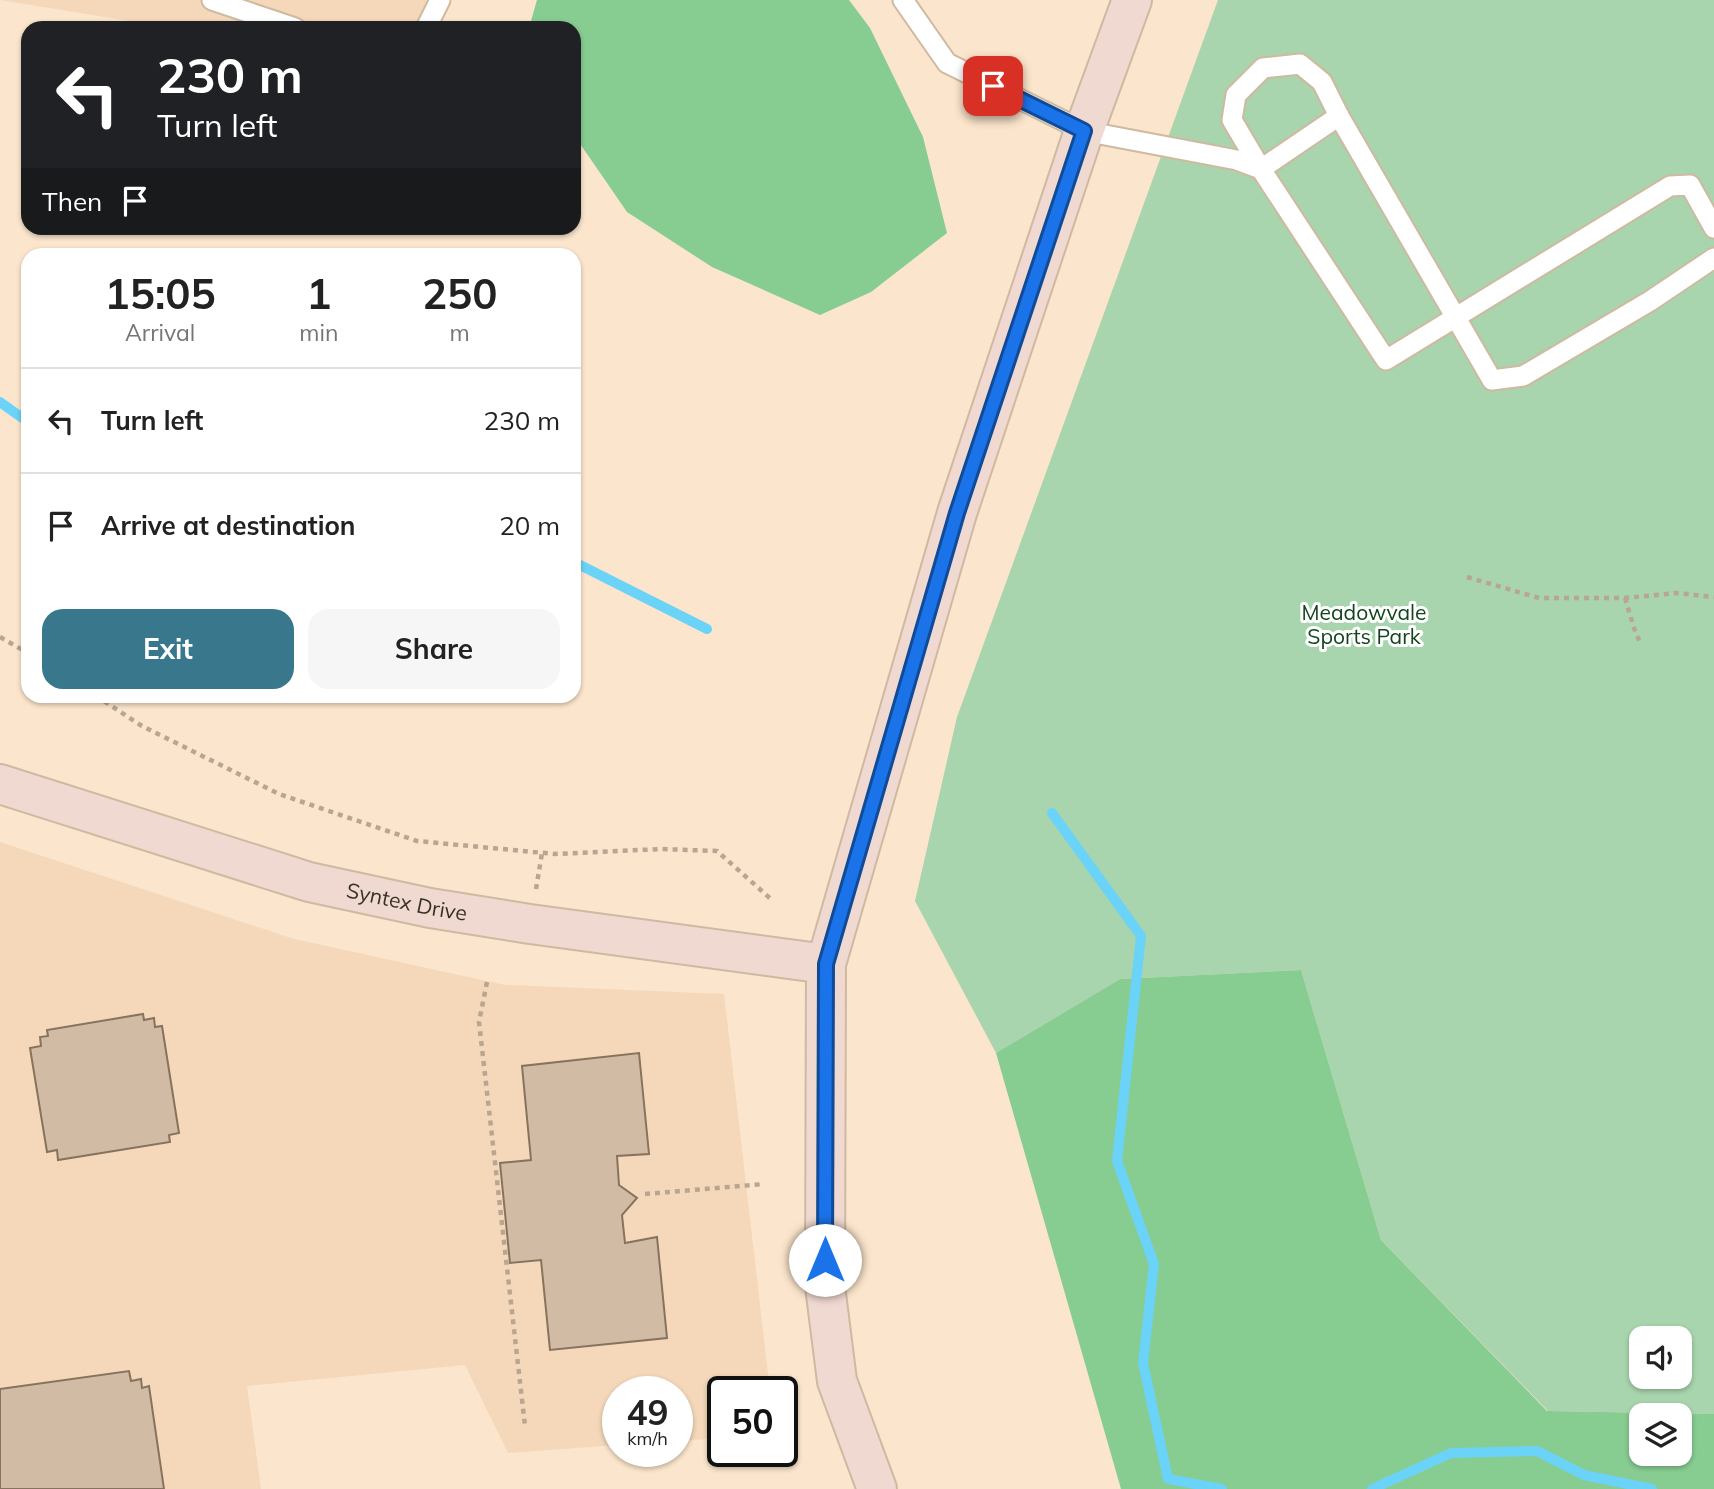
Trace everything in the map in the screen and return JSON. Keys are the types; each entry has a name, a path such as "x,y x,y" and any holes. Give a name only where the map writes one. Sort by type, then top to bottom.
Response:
{"main road":[{"path":"877,1489 837,1381 825,1286 826,964 957,513 1084,131 1132,0"},
{"name":"Syntex Drive","path":"0,784 323,885 430,908 530,924 826,964"}],"lane":[{"path":"212,0 274,21"},
{"path":"430,21 440,0"},
{"path":"903,0 947,63 1084,131 1237,160 1261,169"},
{"path":"1714,228 1690,185 1670,186 1456,317 1386,360 1232,120 1236,95 1263,68 1300,64 1322,82 1339,116 1456,317 1492,380 1523,376 1650,301 1714,258"},
{"path":"1261,169 1339,116"}],"path":[{"path":"1467,576 1539,598 1625,598 1676,593 1714,597"},
{"path":"1625,598 1641,645"},
{"path":"0,637 21,649"},
{"path":"107,703 142,726 279,794 417,841 555,854 661,849 717,851 772,900"},
{"path":"487,982 479,1023 525,1426"},
{"path":"645,1194 764,1184"}],"shaded area":[{"path":"0,0 433,0 425,21 130,21"},
{"path":"0,842 294,939 505,985 724,994 768,1376 707,1376 707,1439 693,1440 693,1376 602,1376 602,1446 508,1453 465,1365 247,1386 261,1489 0,1489"}],"green space":[{"path":"537,0 849,0 870,28 923,137 947,233 871,292 820,315 712,267 627,212 581,145 581,21 531,21"},
{"name":"Meadowvale Sports Park","path":"1218,0 1714,0 1714,1414 1692,1414 1692,1403 1629,1403 1629,1412 1548,1411 1381,1240 1301,970 1120,979 996,1053 915,901 957,717"},
{"path":"1301,970 1381,1240 1547,1411 1629,1412 1629,1466 1692,1466 1692,1414 1714,1414 1714,1489 1121,1489 996,1053 1120,979"}],"building":[{"path":"143,1014 144,1020 154,1018 155,1027 162,1026 179,1133 169,1135 170,1142 58,1160 57,1150 47,1152 30,1048 41,1046 40,1037 48,1036 47,1030"},
{"path":"639,1053 649,1154 617,1156 619,1185 637,1198 622,1215 625,1243 657,1237 667,1338 550,1350 541,1260 510,1263 500,1163 531,1160 522,1066"},
{"path":"129,1371 131,1381 141,1379 142,1388 149,1386 164,1489 0,1489 0,1389"}],"waterway":[{"path":"0,402 21,417"},
{"path":"581,566 707,629"},
{"path":"1052,813 1141,936 1117,1161 1154,1264 1143,1363 1168,1479 1222,1489"},
{"path":"1372,1489 1451,1453 1537,1451 1584,1475 1652,1489"}],"route":[{"path":"825,1260 826,964 957,513 1084,131 993,86"}]}
